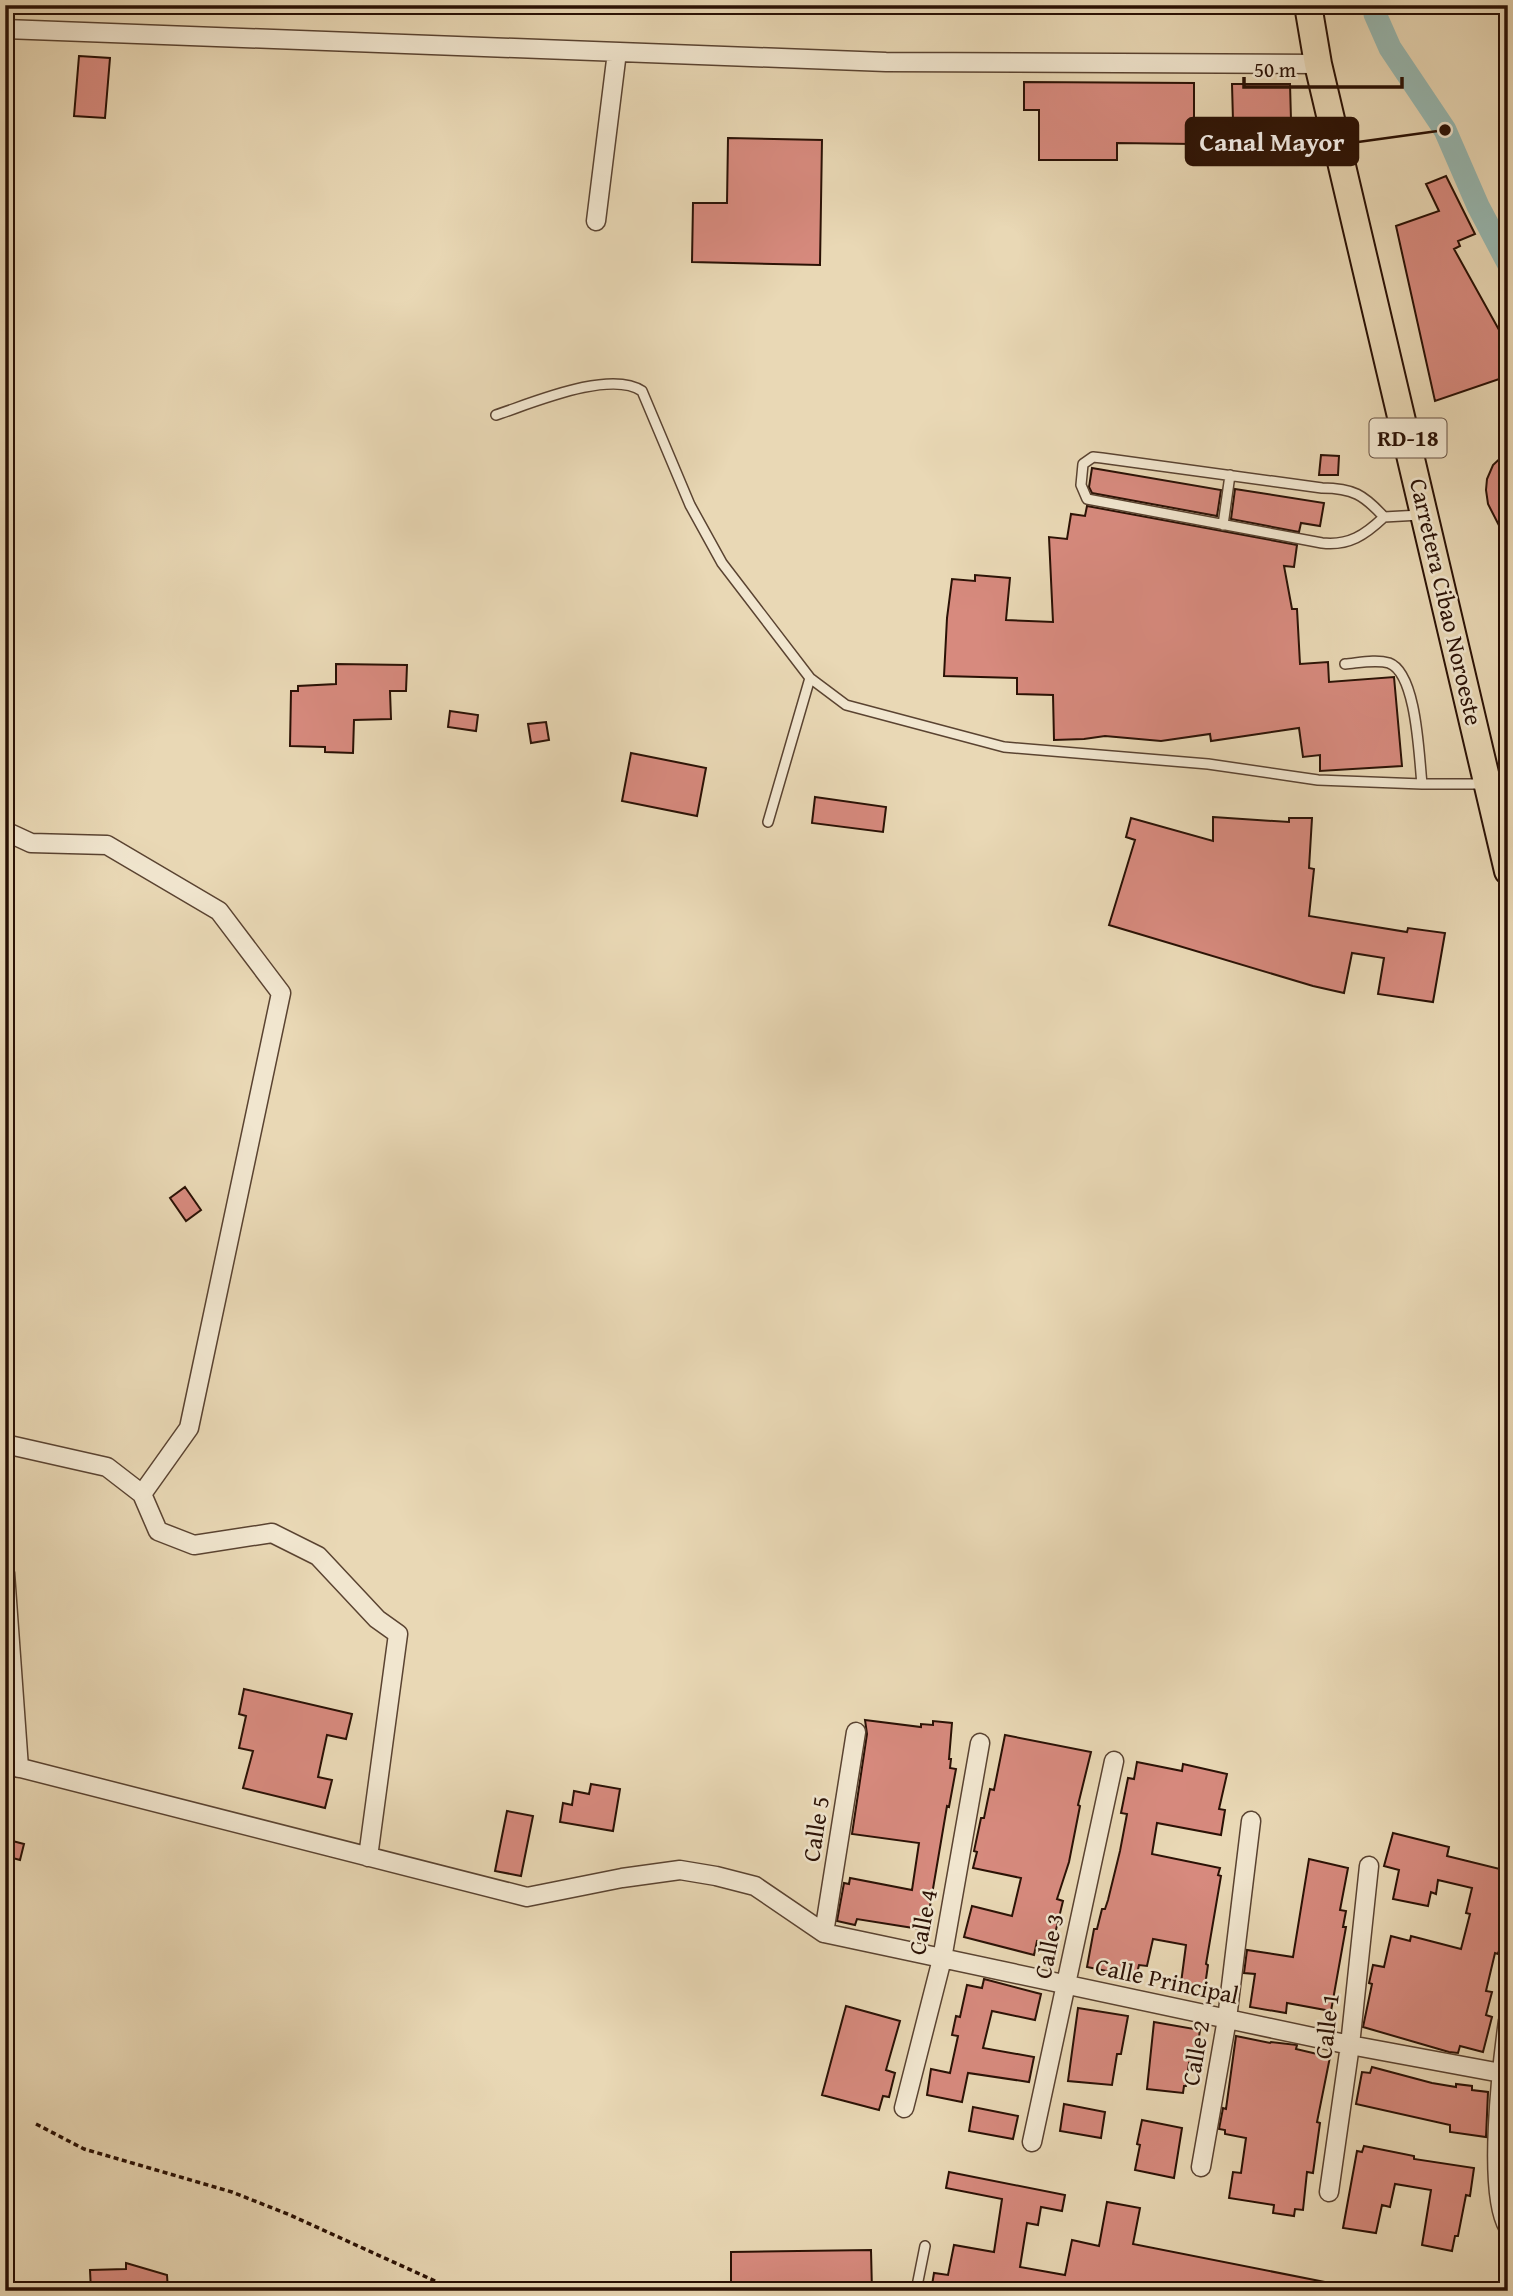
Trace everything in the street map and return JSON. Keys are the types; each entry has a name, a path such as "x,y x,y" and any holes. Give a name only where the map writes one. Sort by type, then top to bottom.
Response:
{"main road":[{"name":"Carretera Cibao Noroeste","path":"1308,5 1318,64 1508,871"}],"street":[{"path":"5,29 886,62 1318,64"},
{"path":"596,221 617,52"},
{"path":"5,831 31,843 107,845 208,904 219,911 281,993 189,1428 142,1494"},
{"path":"5,1444 107,1467 142,1494 158,1531 194,1545 272,1533 318,1556 377,1619 398,1634 368,1857"},
{"path":"5,1573 12,1766 527,1897 622,1878 680,1870 716,1876 755,1886 824,1933"},
{"name":"Calle 5","path":"824,1933 856,1732"},
{"name":"Calle 4","path":"904,2108 942,1959 980,1743"},
{"name":"Calle 3","path":"1032,2142 1114,1761"},
{"name":"Calle 2","path":"1201,2168 1227,2019 1251,1821"},
{"name":"Calle 1","path":"1329,2192 1350,2045 1369,1866"},
{"name":"Calle Principal","path":"824,1933 1350,2045 1501,2073"},
{"path":"1508,2021 1501,2073 1497,2188 1503,2219 1508,2227"}],"lane":[{"path":"496,415 578,388 628,385 642,391 690,505 722,562 810,678 846,705 1004,747 1208,764 1318,780 1488,784"},
{"path":"1384,517 1355,492 1342,488 1322,488 1093,457 1083,464 1081,485 1087,499 1331,544 1359,538 1384,517 1425,514"},
{"path":"1223,525 1230,475"},
{"path":"1345,664 1380,662 1391,664 1401,673 1412,701 1422,784"},
{"path":"768,822 810,678"},
{"path":"916,2291 925,2246"}],"path":[{"path":"36,2124 84,2149 232,2192 290,2215 457,2291"}],"building":[{"path":"79,56 110,58 105,118 74,116"},
{"path":"1024,82 1194,83 1194,144 1117,143 1117,160 1039,160 1039,110 1024,110"},
{"path":"1232,84 1290,84 1291,120 1233,121"},
{"path":"728,138 822,140 820,265 692,262 693,203 727,203"},
{"path":"1446,176 1475,234 1458,241 1460,246 1454,249 1508,346 1508,376 1435,401 1396,226 1439,211 1426,184"},
{"path":"1508,451 1508,543 1488,504 1486,490 1493,465"},
{"path":"1321,455 1339,456 1338,475 1319,475"},
{"path":"1092,468 1221,490 1217,516 1092,493 1089,487"},
{"path":"1235,489 1324,503 1320,526 1301,523 1299,532 1231,519"},
{"path":"1087,506 1297,545 1294,567 1284,566 1292,609 1297,609 1300,664 1328,662 1329,682 1394,677 1402,766 1320,771 1320,755 1303,757 1299,728 1211,741 1210,734 1161,741 1105,736 1054,740 1053,695 1017,694 1017,678 944,676 952,579 975,581 975,575 1010,578 1006,620 1053,622 1049,537 1067,539 1071,514 1085,516"},
{"path":"336,664 407,665 406,691 390,691 391,719 354,720 353,753 325,752 325,747 290,746 291,691 298,691 298,686 336,684"},
{"path":"450,711 478,715 476,731 448,727"},
{"path":"546,722 549,740 531,743 528,724"},
{"path":"631,753 706,768 697,816 622,801"},
{"path":"815,797 886,807 883,832 812,823"},
{"path":"1213,817 1289,822 1289,818 1312,818 1309,868 1314,869 1309,916 1407,932 1408,928 1445,933 1433,1002 1378,994 1384,958 1352,953 1344,993 1109,925 1135,840 1126,837 1131,818 1213,841"},
{"path":"185,1187 201,1210 186,1221 170,1198"},
{"path":"244,1689 352,1714 346,1739 327,1735 318,1777 332,1780 325,1808 243,1788 253,1751 239,1748 246,1716 239,1714"},
{"path":"865,1720 921,1727 921,1724 933,1725 933,1721 952,1723 949,1759 950,1768 956,1769 926,1930 857,1919 855,1925 837,1921 844,1883 849,1884 850,1878 912,1890 919,1843 852,1834 867,1734"},
{"path":"1005,1735 1091,1752 1078,1805 1080,1806 1069,1862 1057,1899 1063,1901 1052,1946 1037,1941 1034,1955 964,1937 972,1906 1012,1916 1021,1878 973,1868 981,1818 984,1818 990,1789 994,1790"},
{"path":"1137,1762 1182,1771 1183,1764 1227,1774 1219,1809 1225,1810 1221,1835 1157,1823 1152,1854 1220,1868 1205,1986 1181,1983 1186,1945 1153,1939 1147,1966 1139,1965 1136,1977 1087,1967 1094,1929 1097,1929 1102,1909 1105,1909 1108,1900 1120,1851 1127,1814 1121,1813 1128,1778 1134,1779"},
{"path":"591,1784 620,1789 613,1831 560,1822 563,1803 572,1805 574,1791 589,1794"},
{"path":"507,1811 533,1816 521,1876 495,1871"},
{"path":"1393,1833 1449,1847 1447,1856 1508,1871 1508,1905 1502,1928 1505,1929 1498,1954 1495,1953 1486,1991 1492,1992 1486,2015 1492,2017 1483,2052 1460,2046 1458,2053 1449,2052 1363,2027 1373,1965 1384,1967 1391,1936 1410,1941 1411,1936 1461,1949 1470,1914 1466,1913 1472,1888 1438,1880 1436,1894 1431,1892 1428,1906 1393,1899 1399,1870 1384,1866"},
{"path":"5,1839 24,1844 20,1860 5,1856"},
{"path":"1309,1859 1348,1868 1340,1910 1346,1911 1343,1927 1346,1927 1331,2011 1287,2003 1286,2013 1250,2007 1255,1974 1244,1973 1247,1950 1293,1957"},
{"path":"984,1979 1041,1994 1035,2020 992,2011 983,2048 1034,2057 1029,2082 968,2073 962,2102 927,2095 931,2069 950,2073 958,2036 952,2035 956,2016 960,2017 967,1985 982,1988"},
{"path":"846,2006 900,2021 886,2070 895,2073 889,2097 883,2096 879,2110 822,2095"},
{"path":"1078,2008 1128,2016 1121,2054 1117,2054 1112,2085 1068,2081"},
{"path":"1154,2022 1200,2030 1195,2064 1189,2063 1183,2093 1147,2089"},
{"path":"1236,2036 1297,2045 1296,2049 1330,2057 1317,2122 1320,2123 1313,2173 1307,2172 1303,2210 1295,2209 1294,2216 1273,2213 1274,2205 1229,2198 1233,2172 1241,2173 1246,2138 1225,2134 1225,2130 1219,2129 1223,2108 1226,2109"},
{"path":"1372,2067 1432,2083 1456,2087 1456,2084 1472,2086 1472,2090 1488,2092 1486,2137 1450,2132 1450,2125 1356,2104 1362,2072 1370,2073"},
{"path":"1064,2104 1105,2112 1101,2138 1060,2131"},
{"path":"973,2107 1018,2116 1013,2139 969,2131"},
{"path":"1142,2120 1182,2128 1174,2178 1135,2170"},
{"path":"1364,2146 1414,2156 1414,2159 1474,2168 1470,2196 1466,2195 1458,2236 1455,2236 1452,2251 1422,2245 1431,2190 1395,2184 1390,2207 1382,2205 1376,2233 1343,2228 1357,2151 1362,2152"},
{"path":"949,2172 1065,2195 1062,2211 1041,2207 1038,2225 1027,2223 1020,2267 1065,2275 1072,2240 1099,2246 1107,2202 1140,2208 1133,2244 1325,2282 1322,2291 931,2291 934,2273 948,2275 954,2245 994,2252 1002,2199 946,2188"},
{"path":"871,2250 872,2291 731,2291 731,2252"},
{"path":"126,2263 167,2275 168,2291 91,2291 90,2270 126,2269"}],"waterway":[{"path":"1374,5 1375,14 1390,48 1445,130 1478,206 1508,263"}],"place":[{"name":"Canal Mayor","path":"1445,130"}]}
